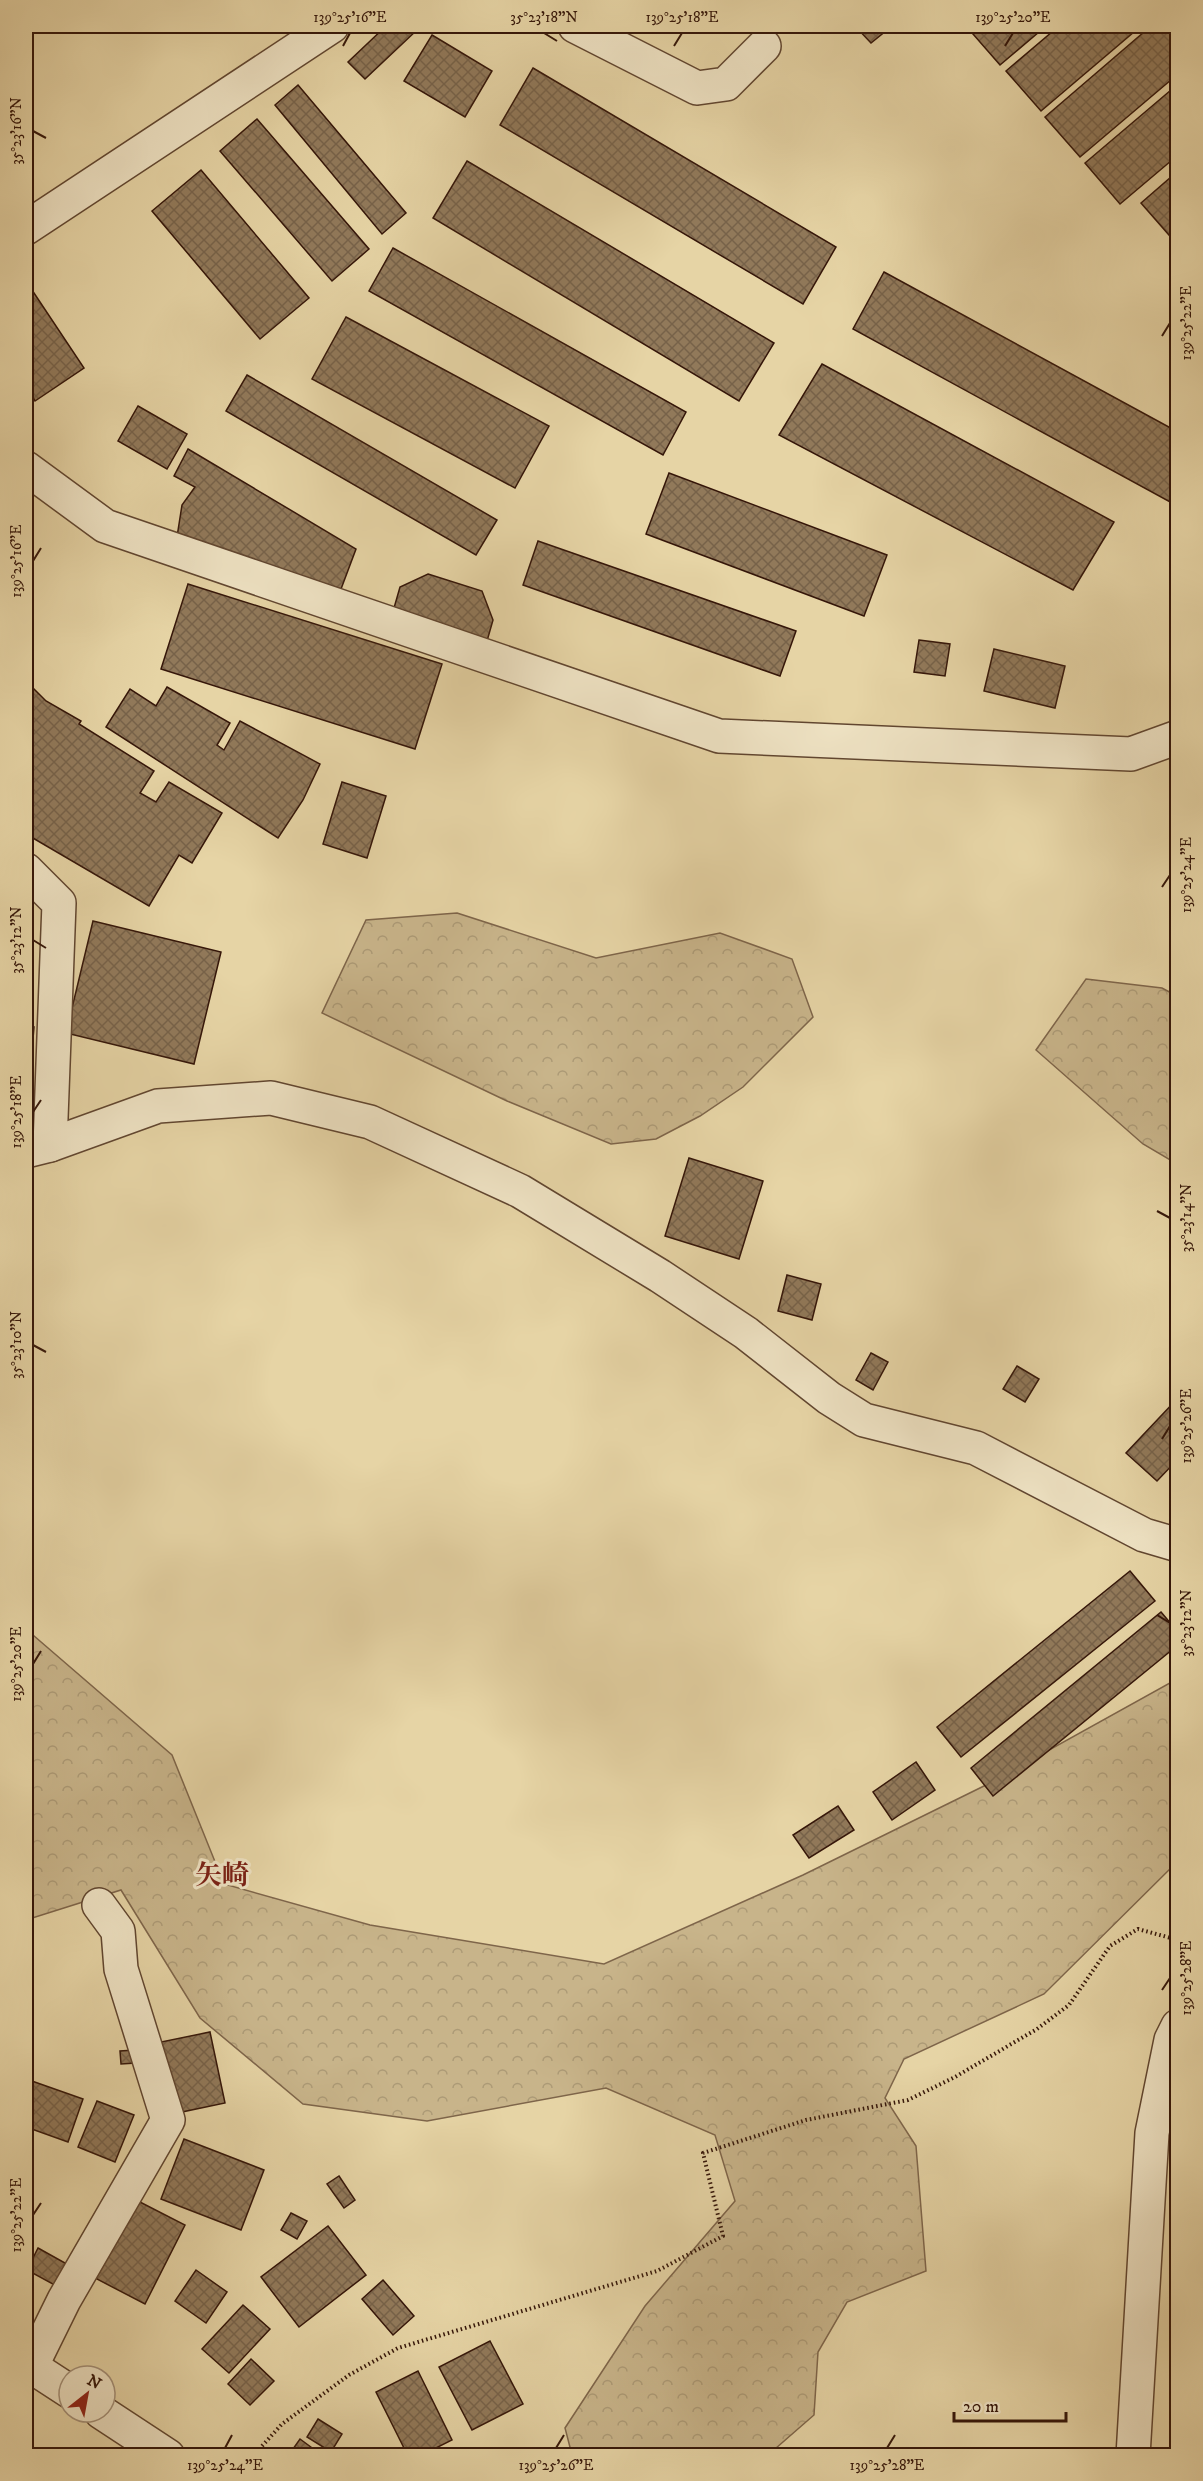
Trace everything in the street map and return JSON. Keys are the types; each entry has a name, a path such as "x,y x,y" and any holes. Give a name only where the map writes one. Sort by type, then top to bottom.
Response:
{"street":[{"path":"26,228 332,26"},
{"path":"575,26 697,88 726,84 764,46"},
{"path":"26,468 105,526 719,736 1131,754 1178,738"},
{"path":"26,870 58,903 38,1148 158,1106 271,1098 370,1122 520,1191 660,1276 746,1333 829,1398 864,1420 976,1448 1144,1535 1178,1545"},
{"path":"57,2383 28,2365 168,2120 121,1969 118,1931 99,1905"},
{"path":"1133,2456 1152,2133 1171,2040 1178,2026"},
{"path":"117,2423 168,2456"}],"path":[{"path":"254,2456 282,2424 349,2375 398,2348 657,2271 723,2236 703,2153 806,2120 908,2100 955,2077 1037,2029 1069,2005 1110,1946 1138,1929 1178,1940"}],"green space":[{"path":"457,913 596,958 720,933 792,959 813,1017 743,1087 700,1116 656,1139 611,1144 507,1101 322,1013 366,920"},
{"path":"1086,979 1162,988 1177,996 1177,1164 1143,1144 1036,1050"},
{"path":"26,1629 172,1755 224,1884 370,1925 604,1964 803,1875 986,1785 1177,1679 1177,1862 1044,1994 904,2059 885,2098 916,2146 926,2271 847,2302 818,2352 814,2415 768,2455 572,2455 565,2428 645,2306 735,2201 715,2135 606,2088 427,2121 303,2104 200,2018 121,1890 26,1920"}],"building":[{"path":"386,26 415,26 418,29 365,79 348,62"},
{"path":"855,26 892,26 871,43"},
{"path":"966,26 1046,26 1000,65"},
{"path":"1059,26 1141,26 1041,111 1006,71"},
{"path":"1151,26 1178,26 1178,74 1080,157 1045,117"},
{"path":"432,35 492,71 465,117 404,81"},
{"path":"533,68 836,247 803,304 500,125"},
{"path":"1178,84 1178,155 1120,204 1085,163"},
{"path":"298,85 406,213 382,234 275,105"},
{"path":"257,119 369,249 332,281 220,151"},
{"path":"467,161 774,343 739,401 433,218"},
{"path":"201,170 309,298 260,339 152,211"},
{"path":"1178,171 1178,242 1176,243 1141,203"},
{"path":"393,248 686,412 663,455 369,291"},
{"path":"884,272 1178,432 1178,493 1172,503 853,329"},
{"path":"26,281 84,368 35,401 26,386"},
{"path":"346,317 549,426 515,488 312,379"},
{"path":"822,364 1114,522 1073,590 779,435"},
{"path":"247,375 497,520 476,555 226,411"},
{"path":"138,406 187,434 167,469 118,441"},
{"path":"188,449 356,549 341,589 177,537 182,505 195,487 174,476"},
{"path":"669,473 887,555 864,616 646,534"},
{"path":"538,541 796,631 780,676 523,585"},
{"path":"428,574 482,591 493,620 487,641 394,608 400,587"},
{"path":"188,584 442,664 415,749 161,669"},
{"path":"919,640 950,644 945,676 914,672"},
{"path":"994,649 1065,666 1055,708 984,691"},
{"path":"31,686 46,701 81,721 79,724 154,771 140,793 156,802 169,782 222,813 192,863 179,855 149,906 26,834 26,689"},
{"path":"167,687 230,723 217,745 224,750 240,721 320,764 303,800 278,838 106,727 130,689 156,706"},
{"path":"342,782 386,796 367,858 323,844"},
{"path":"93,921 221,952 194,1064 66,1033"},
{"path":"26,1026 34,1027 30,1074 26,1073"},
{"path":"689,1158 763,1181 739,1259 665,1236"},
{"path":"787,1275 821,1284 812,1320 778,1311"},
{"path":"871,1353 888,1362 873,1390 856,1380"},
{"path":"1017,1366 1039,1379 1025,1402 1003,1389"},
{"path":"1178,1398 1178,1459 1157,1481 1126,1453"},
{"path":"1130,1571 1155,1601 961,1757 937,1727"},
{"path":"1161,1612 1178,1632 1178,1645 993,1796 971,1768"},
{"path":"916,1762 935,1790 892,1820 873,1792"},
{"path":"838,1806 854,1830 809,1858 793,1835"},
{"path":"210,2032 225,2103 177,2113 161,2042"},
{"path":"135,2050 136,2063 121,2064 120,2051"},
{"path":"29,2080 83,2099 68,2142 26,2127 26,2090"},
{"path":"97,2101 134,2115 115,2162 78,2147"},
{"path":"184,2139 264,2170 241,2230 161,2199"},
{"path":"339,2176 355,2200 344,2208 327,2184"},
{"path":"136,2200 185,2225 145,2304 95,2278"},
{"path":"291,2213 307,2221 297,2239 281,2230"},
{"path":"328,2226 366,2275 299,2327 261,2277"},
{"path":"38,2248 74,2268 62,2289 27,2270"},
{"path":"196,2270 227,2292 206,2323 175,2301"},
{"path":"383,2280 414,2316 393,2335 362,2299"},
{"path":"243,2305 270,2329 229,2373 202,2349"},
{"path":"490,2341 523,2404 472,2430 439,2367"},
{"path":"251,2359 274,2381 250,2405 228,2384"},
{"path":"418,2371 452,2440 420,2456 408,2456 376,2392"},
{"path":"318,2419 342,2434 331,2452 307,2437"},
{"path":"300,2439 323,2456 288,2456"}],"district":[{"name":"矢崎","path":"222,1876"}]}
